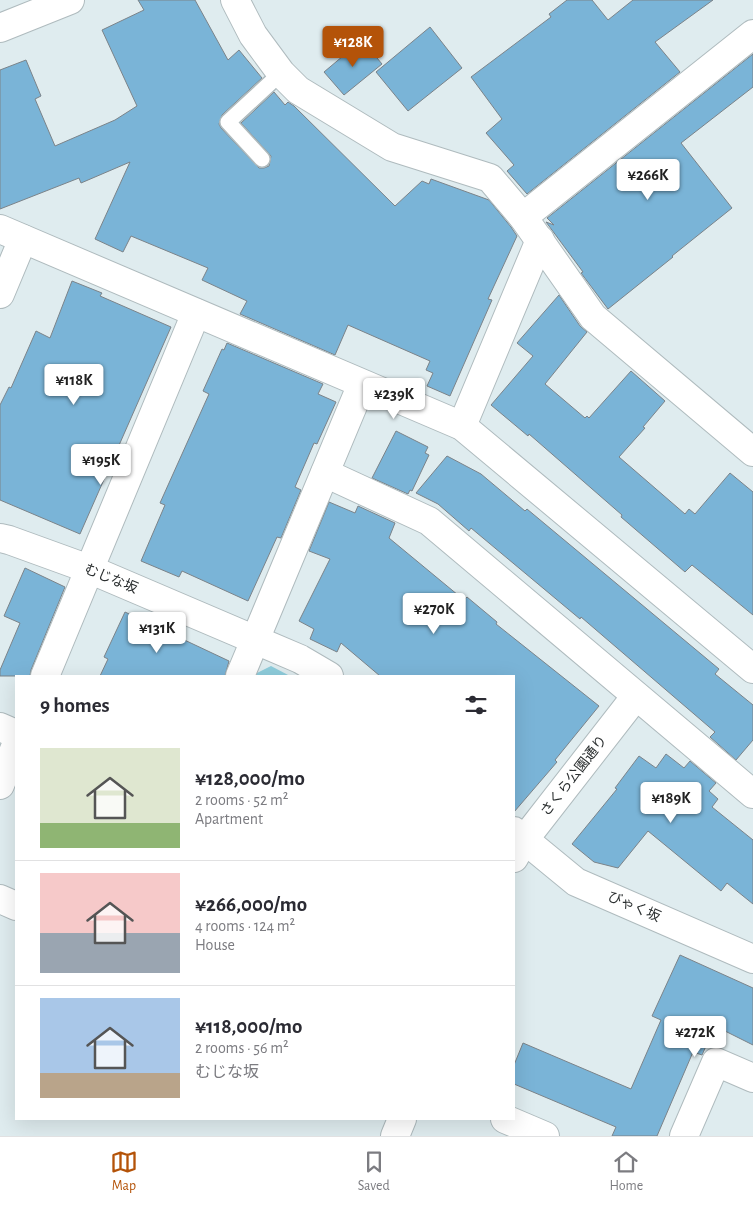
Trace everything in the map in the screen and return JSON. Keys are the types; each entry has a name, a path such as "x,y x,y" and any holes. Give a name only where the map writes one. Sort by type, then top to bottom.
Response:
{"street":[{"path":"0,28 70,0"},
{"path":"234,0 253,35 281,73 298,90 392,147 490,178 523,216 593,317 753,452"},
{"path":"523,216 753,34"},
{"path":"0,294 12,234 462,426 753,669"},
{"path":"462,426 540,240"},
{"path":"45,675 196,313"},
{"path":"240,675 362,384"},
{"path":"325,473 429,521 753,794"},
{"name":"むじな坂","path":"0,538 89,569 300,659 327,675"},
{"name":"さくら公園通り","path":"517,843 636,696"},
{"path":"0,727 15,734"},
{"path":"0,784 15,747"},
{"name":"びゃく坂","path":"517,843 576,882 753,959"},
{"path":"0,899 15,906"},
{"path":"684,1136 716,1062 753,1078"},
{"path":"395,1136 402,1120"},
{"path":"507,1120 545,1136"}],"lane":[{"path":"262,159 228,122 281,73"}],"shaded area":[{"path":"271,666 288,675 256,675"}],"building":[{"path":"138,0 195,0 228,60 239,50 262,78 222,115 219,124 259,168 269,166 271,156 241,123 274,92 285,105 288,102 294,106 395,206 422,181 429,184 431,179 489,200 511,227 517,236 488,299 492,300 450,396 427,386 433,373 426,370 430,361 348,325 335,355 240,314 247,301 202,280 208,268 131,236 123,252 95,239 130,162 81,183 79,178 0,209 0,70 26,60 41,96 35,99 55,146 115,120 137,106 102,30 144,10"},
{"path":"567,0 592,0 608,20 633,0 713,0 655,42 680,72 527,194 507,171 514,165 486,133 502,119 471,77 551,17 549,14"},
{"path":"430,27 462,68 408,111 376,72"},
{"path":"362,40 382,64 344,95 324,72"},
{"path":"753,54 753,87 681,143 732,208 608,309 546,222 554,225 547,218"},
{"path":"72,281 102,293 100,296 171,327 80,534 0,500 0,405 9,387 11,388 36,331 50,338"},
{"path":"559,295 580,326 587,332 545,384 585,418 587,416 589,418 631,371 665,401 643,427 645,428 619,457 685,514 689,509 695,514 730,473 753,492 753,615 692,565 685,572 529,434 528,436 491,405 533,356 517,343"},
{"path":"227,343 323,384 318,394 336,402 317,444 314,443 295,487 301,490 281,538 277,537 248,601 182,571 179,577 141,561 165,505 160,503 209,394 203,391 222,349 224,350"},
{"path":"396,431 428,447 425,453 429,455 412,491 410,490 408,494 372,478"},
{"path":"447,456 481,474 525,511 527,509 719,669 715,674 753,705 753,740 736,760 710,737 715,732 581,617 580,619 471,528 469,531 438,504 416,493"},
{"path":"329,502 355,513 358,506 395,523 389,538 464,600 467,597 497,622 496,624 599,706 555,760 557,762 515,811 515,675 379,675 341,643 337,652 310,639 314,629 299,621 330,559 309,551"},
{"path":"25,568 65,587 30,675 0,676 0,670 20,623 4,616"},
{"path":"125,612 229,661 225,675 100,675 108,659 104,657"},
{"path":"666,754 684,768 690,761 716,783 709,791 718,799 712,807 753,840 753,904 727,883 721,891 648,831 618,868 594,862 572,844 617,789 615,788 639,756 656,768"},
{"path":"680,955 753,988 753,1045 715,1026 702,1055 693,1052 657,1136 612,1136 616,1127 515,1084 515,1063 523,1043 631,1089 661,1020 652,1016"}]}
